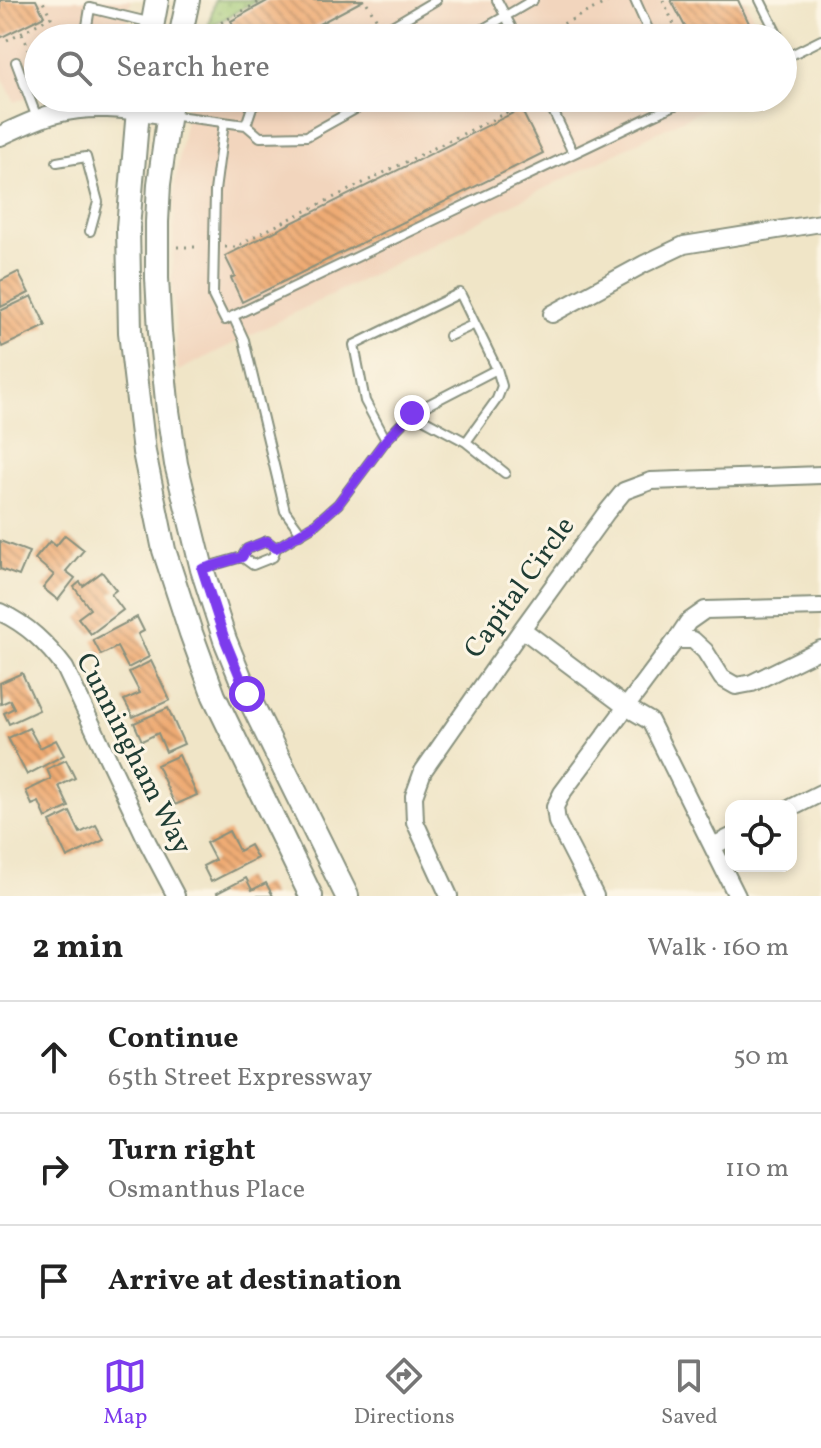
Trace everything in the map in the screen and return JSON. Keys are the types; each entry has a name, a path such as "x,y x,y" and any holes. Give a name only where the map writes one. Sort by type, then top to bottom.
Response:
{"main road":[{"path":"152,24 157,0"},
{"path":"183,24 188,0"},
{"path":"137,112 128,228 130,332 144,452 164,550 214,696 311,896"},
{"path":"169,112 159,184 157,278 160,332 176,464 202,569 225,640 247,694 347,896"}],"street":[{"path":"0,136 59,112"},
{"path":"552,314 684,245 821,223"},
{"name":"Capital Circle","path":"449,896 415,822 414,796 423,771 624,491 651,481 821,475"},
{"path":"595,896 557,822 555,807 562,793 688,622 705,610 821,607"},
{"name":"Cunningham Way","path":"0,612 34,632 65,668 176,896"},
{"path":"522,629 626,707 650,721 737,896"},
{"path":"676,640 693,640 705,651 722,678 736,686 752,683 821,649"},
{"path":"797,805 821,793"},
{"path":"713,846 725,840"}],"lane":[{"path":"396,24 436,0"},
{"path":"497,0 509,24"},
{"path":"492,24 533,0"},
{"path":"635,0 646,24"},
{"path":"760,0 772,24"},
{"path":"87,24 90,8 132,24"},
{"path":"797,52 821,40"},
{"path":"16,62 24,83"},
{"path":"35,112 38,119"},
{"path":"190,112 246,125 260,137 307,136 350,112"},
{"path":"246,125 250,112"},
{"path":"554,112 573,153"},
{"path":"224,122 215,191 213,296 225,320 660,112"},
{"path":"57,162 86,157 98,202 90,231"},
{"path":"386,440 365,401 354,345 460,293 497,369 502,386 497,399 466,442"},
{"path":"233,316 244,340 285,511 301,533"},
{"path":"449,336 475,324"},
{"path":"242,557 253,565 273,557 276,548 313,526 338,504 386,440 412,413 497,369"},
{"path":"412,413 466,442 505,473"},
{"path":"202,569 242,557 247,549 267,541 276,548"}],"path":[{"path":"38,24 51,17 42,0"},
{"path":"219,24 263,0"},
{"path":"562,24 611,0"},
{"path":"663,0 674,24"},
{"path":"367,3 378,24"},
{"path":"7,40 24,31"},
{"path":"21,33 24,39"},
{"path":"175,247 236,247 508,112"}],"shaded area":[{"path":"0,0 131,0 126,24 24,24 24,98 15,102 0,73"},
{"path":"265,0 745,0 756,24 221,24"},
{"path":"187,112 698,112 178,371 172,279 175,184"}],"green space":[{"path":"215,0 258,0 215,24 209,24"}],"building":[{"path":"0,0 36,0 44,16 0,38"},
{"path":"269,0 364,0 319,24 233,24 231,21"},
{"path":"671,0 738,0 749,24 684,24"},
{"path":"515,112 522,112 543,153 242,302 231,278 235,276 225,256"},
{"path":"18,272 29,293 1,307 0,281"},
{"path":"32,296 46,326 2,347 0,311"},
{"path":"65,535 84,550 66,571 75,578 58,600 43,588 54,575 35,559 50,541 56,546"},
{"path":"0,541 29,552 19,576 0,569"},
{"path":"102,572 116,590 111,594 123,610 91,634 78,618 90,609 74,587 80,582 83,586"},
{"path":"137,617 144,631 138,634 149,657 128,668 117,647 101,655 93,640"},
{"path":"151,661 170,700 133,717 124,700 140,693 129,672"},
{"path":"22,673 39,710 9,724 4,713 14,708 10,700 1,704 0,683"},
{"path":"168,708 184,744 166,752 158,733 142,741 134,723"},
{"path":"29,728 40,748 56,740 64,755 27,775 8,738"},
{"path":"179,755 197,795 175,805 157,765"},
{"path":"66,760 75,778 59,786 69,807 46,818 39,802 32,805 26,791 51,779 47,769"},
{"path":"70,812 80,833 96,825 104,840 67,858 50,822"},
{"path":"229,831 239,851 250,845 257,858 211,882 203,866 215,860 206,843"},
{"path":"246,878 252,890 266,883 273,896 219,896 217,893"}],"route":[{"path":"247,694 225,640 202,569 242,557 247,549 267,541 276,548 313,526 338,504 386,440 412,413"}]}
